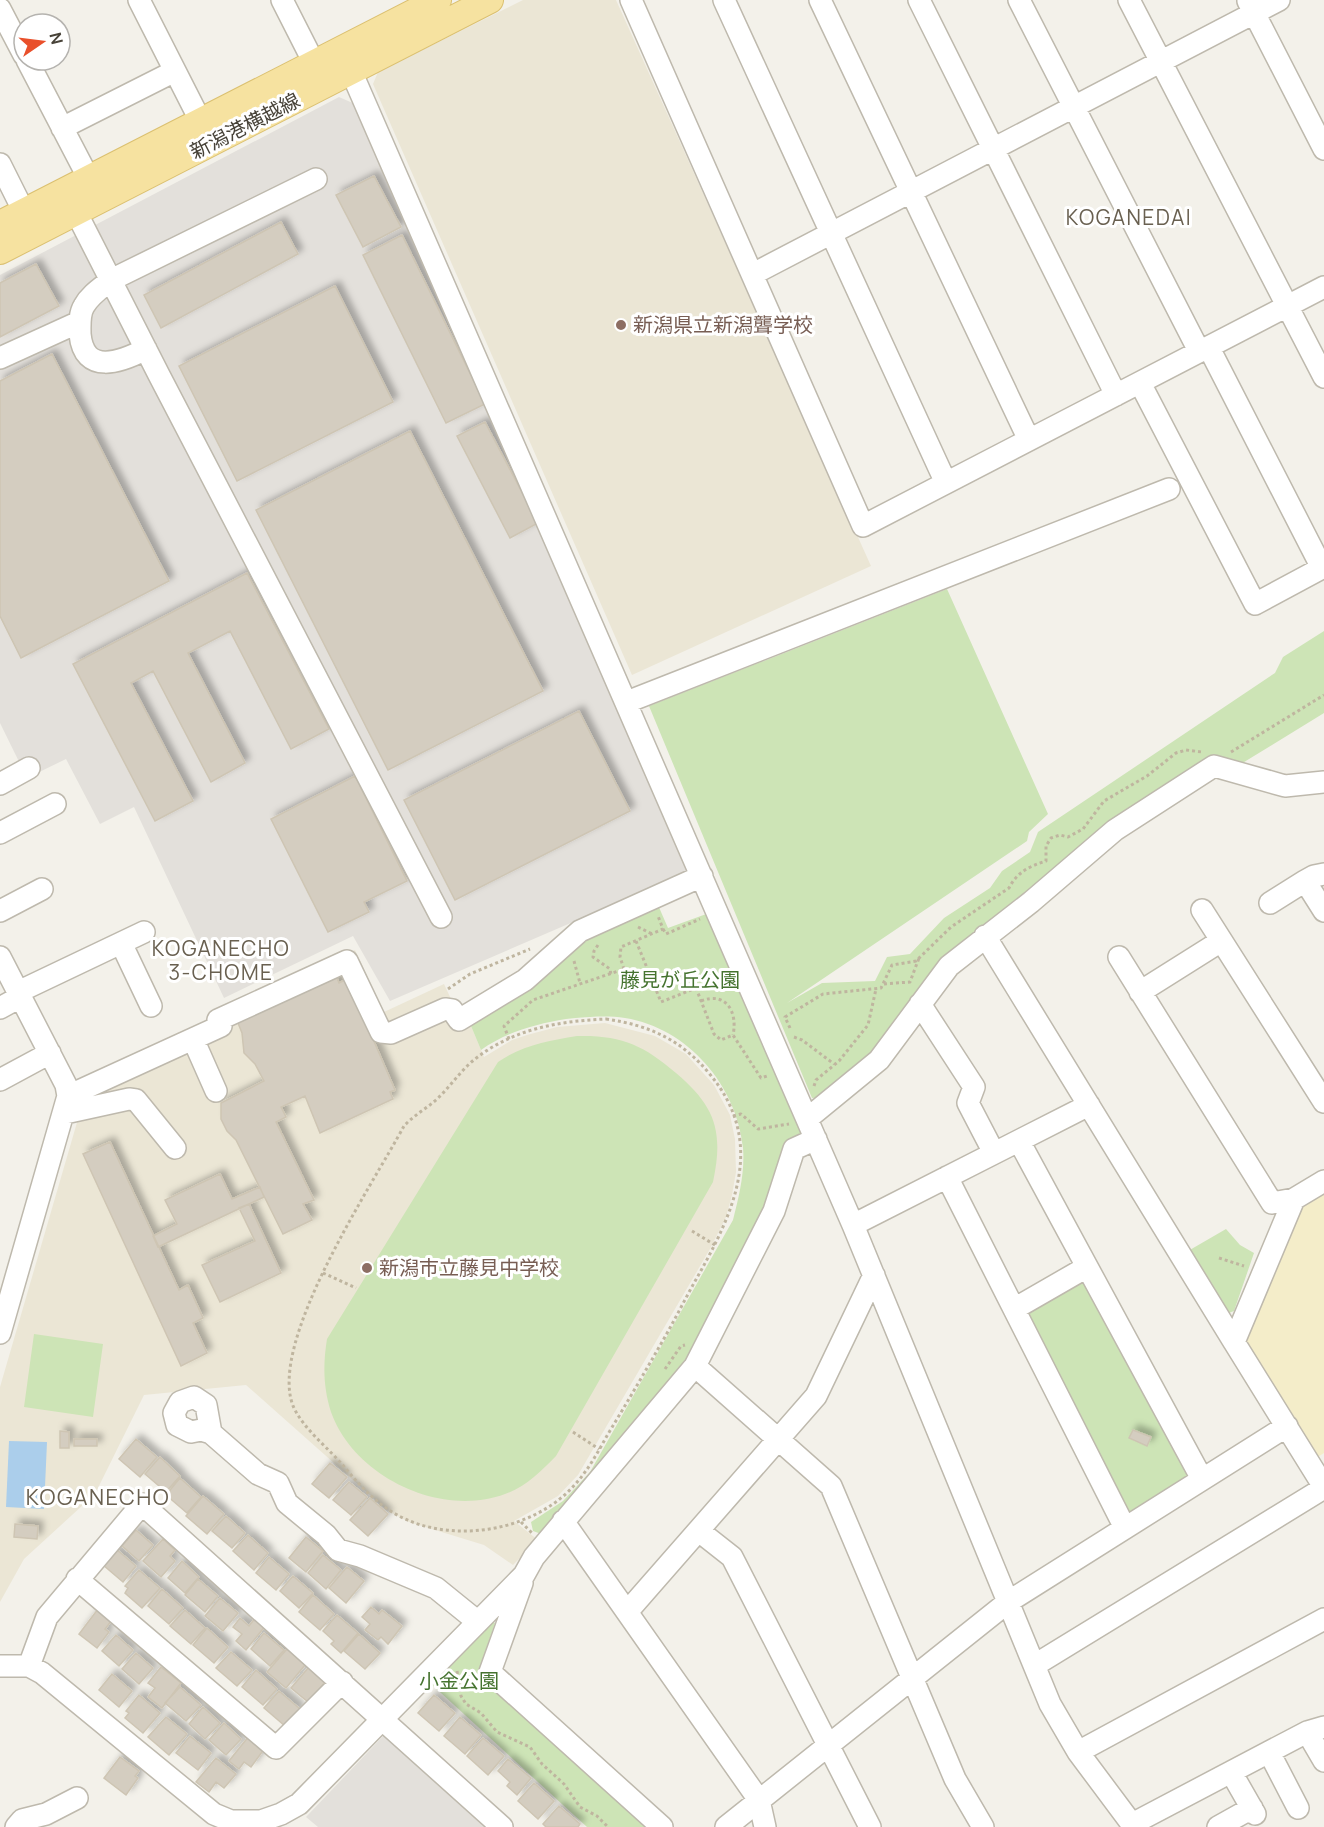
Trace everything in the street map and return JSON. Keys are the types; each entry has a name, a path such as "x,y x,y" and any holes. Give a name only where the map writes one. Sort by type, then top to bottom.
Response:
{"main road":[{"name":"新潟港横越線","path":"0,251 490,0"},
{"name":"新潟港横越線","path":"0,224 429,2"}],"street":[{"path":"139,0 201,122"},
{"path":"282,0 314,63"},
{"path":"631,0 863,526 1324,287"},
{"path":"724,0 946,483"},
{"path":"820,0 1029,440"},
{"path":"919,0 1116,395"},
{"path":"1019,0 1322,568 1255,604 1140,382"},
{"path":"1129,0 1324,377"},
{"path":"753,274 909,190 1160,61 1251,6 1279,0"},
{"path":"1251,6 1324,149"},
{"path":"0,9 12,32"},
{"path":"62,128 175,70"},
{"path":"351,71 702,876 801,1122 816,1139 853,1225 1050,1704 1078,1752 1133,1826 1231,1772 1316,1729 1324,1761"},
{"path":"33,72 89,179"},
{"path":"0,164 24,212"},
{"path":"146,350 118,361 97,362 89,357 81,341 79,322 82,308 93,294 111,280 316,178"},
{"path":"76,212 441,917"},
{"path":"0,358 79,322"},
{"path":"627,702 1168,489"},
{"path":"801,1122 879,1060 949,966 1030,902 1115,830 1214,766 1285,786 1324,782"},
{"path":"0,783 29,768"},
{"path":"0,833 55,804"},
{"path":"66,1104 221,1026 218,1020 347,961 381,1032 391,1033 445,1009 452,1010 459,1020 525,980 580,931 702,876"},
{"path":"1270,903 1315,878 1324,911"},
{"path":"0,911 42,889"},
{"path":"1202,910 1324,1102"},
{"path":"0,1008 19,995 144,932"},
{"path":"985,936 1324,1488 1035,1665"},
{"path":"1140,992 1221,941"},
{"path":"121,943 151,1006"},
{"path":"0,957 66,1085 66,1104 0,1333"},
{"path":"1119,957 1272,1203 1294,1199 1324,1181"},
{"path":"920,1004 974,1087 968,1103 994,1153"},
{"path":"193,1039 216,1091"},
{"path":"0,1080 50,1053"},
{"path":"66,1104 136,1100 175,1148"},
{"path":"853,1225 1089,1105"},
{"path":"662,1827 490,1672 524,1575 534,1557 695,1366 774,1211 794,1149 816,1139"},
{"path":"1019,1141 1202,1479"},
{"path":"947,1178 1124,1526"},
{"path":"1234,1342 1294,1199"},
{"path":"1014,1309 1087,1267"},
{"path":"627,1612 816,1396 874,1275"},
{"path":"695,1366 831,1486 910,1678 955,1779 983,1827"},
{"path":"726,1827 827,1744 1008,1602 1124,1526 1287,1426"},
{"path":"211,1433 258,1474 278,1483 287,1503 326,1535 338,1550 360,1556 436,1588 478,1622"},
{"path":"29,1666 47,1617 142,1504 502,1827"},
{"path":"563,1521 759,1800 765,1827"},
{"path":"699,1531 732,1557 870,1827"},
{"path":"0,1666 29,1666 42,1673 214,1814 231,1821 261,1824 299,1804 381,1719 392,1713 524,1575"},
{"path":"77,1579 276,1748 342,1682"},
{"path":"1078,1752 1324,1619"},
{"path":"1269,1752 1298,1808"},
{"path":"1218,1827 1253,1811 1231,1772"},
{"path":"16,1827 22,1820 46,1814 77,1798"}],"path":[{"path":"1225,755 1324,695"},
{"path":"884,984 910,982 919,958 951,927 1009,888 1013,879 1022,871 1046,861 1046,846 1051,838 1060,835 1068,837 1083,829 1104,801 1147,776 1176,753 1186,750 1206,752"},
{"path":"651,899 663,929 621,947 620,957 624,969 637,980 651,978"},
{"path":"636,926 652,934"},
{"path":"606,941 598,945 593,957 610,969 611,975"},
{"path":"636,941 662,1002 730,975"},
{"path":"445,991 470,974 539,945"},
{"path":"798,1047 785,1017 823,994 881,988 892,964 919,958"},
{"path":"509,1039 504,1026 533,1000 624,969"},
{"path":"696,988 714,1034 721,1040 733,1035"},
{"path":"810,1076 814,1086 816,1080 834,1065 868,1025 876,989"},
{"path":"701,1001 718,998 727,1003 734,1011 736,1023 733,1035 761,1078 773,1074"},
{"path":"606,1019 661,1033 693,1056 718,1084 733,1116 740,1151 739,1180 729,1217 599,1449 568,1492 537,1515 520,1522 489,1528 454,1530 428,1526 385,1507 359,1485 294,1407 288,1371 292,1350 323,1273 404,1125 436,1100 475,1059 509,1039 542,1026 606,1019"},
{"path":"794,1037 810,1046 834,1065"},
{"path":"733,1116 741,1114 758,1129 801,1122"},
{"path":"692,1231 715,1245"},
{"path":"1219,1258 1241,1267 1267,1262"},
{"path":"323,1273 356,1288"},
{"path":"664,1371 681,1346 688,1344"},
{"path":"573,1432 599,1449"},
{"path":"457,1664 461,1696 466,1704 481,1713 497,1732 530,1747 542,1764 564,1784 580,1807 597,1816 608,1827"}],"shaded area":[{"name":"新潟県立新潟聾学校","path":"523,0 616,0 871,566 632,675 373,84 378,72"},
{"path":"339,97 355,104 689,872 390,1001 353,936 224,998 134,807 100,824 66,759 27,778 0,723 0,275"},
{"name":"新潟市立藤見中学校","path":"355,950 384,1012 444,984 465,1029 471,1026 484,1057 512,1040 527,1035 557,1027 605,1023 655,1036 686,1054 714,1085 730,1115 735,1139 736,1172 732,1195 726,1217 710,1249 578,1475 558,1496 514,1521 538,1540 513,1565 484,1545 409,1522 388,1511 246,1385 144,1395 95,1494 24,1559 0,1602 0,1387 85,1095 80,1080"},
{"path":"387,1732 492,1827 318,1827 306,1817"}],"green space":[{"path":"947,589 1048,814 1029,832 1027,841 787,1003 822,983 875,981 887,957 910,954 944,918 990,888 1002,871 1030,852 1038,832 1275,673 1283,657 1324,631 1324,713 1236,767 1214,766 985,936 833,1097 812,1098 649,706"},
{"name":"藤見が丘公園","path":"658,905 668,928 709,913 802,1122 802,1139 700,1345 544,1535 533,1531 531,1522 563,1501 590,1472 733,1220 742,1175 743,1148 739,1125 720,1082 688,1047 648,1024 611,1017 566,1019 522,1030 501,1038 481,1050 471,1026 550,973 588,938"},
{"path":"577,1036 607,1037 631,1044 653,1055 689,1085 708,1109 713,1121 717,1148 713,1182 556,1456 526,1483 505,1494 480,1500 454,1500 428,1496 379,1473 359,1456 342,1435 331,1412 326,1394 324,1366 327,1339 498,1062 526,1048"},
{"path":"1226,1229 1240,1245 1254,1253 1234,1311 1226,1314 1188,1251"},
{"path":"1087,1267 1202,1479 1124,1526 1014,1309"},
{"path":"34,1334 103,1344 93,1417 24,1407"},
{"name":"小金公園","path":"487,1618 495,1623 478,1673 648,1827 587,1827 429,1682"}],"sand":[{"path":"1324,1187 1324,1453 1316,1458 1245,1346 1245,1334 1297,1204"}],"water":[{"path":"9,1441 47,1442 44,1509 6,1507"}],"building":[{"path":"374,176 401,227 363,247 336,195"},
{"path":"281,222 298,254 161,328 144,295"},
{"path":"402,235 485,404 446,423 363,255"},
{"path":"36,264 59,306 0,337 0,283"},
{"path":"335,286 393,402 237,481 179,366"},
{"path":"52,354 169,581 21,658 0,616 0,381"},
{"path":"485,422 538,523 510,538 457,436"},
{"path":"410,431 543,691 388,770 256,510"},
{"path":"247,573 329,729 291,749 230,631 188,653 245,763 211,782 153,671 131,683 193,801 155,821 73,664"},
{"path":"579,711 630,811 455,900 404,800"},
{"path":"355,776 407,881 364,902 369,912 328,932 271,819"},
{"path":"335,973 339,983 347,979 395,1090 390,1092 393,1099 320,1133 305,1096 281,1107 286,1117 276,1122 314,1200 303,1204 312,1220 283,1234 236,1140 227,1131 221,1119 221,1103 264,1081 255,1064 244,1053 242,1033 236,1018"},
{"path":"110,1142 179,1290 188,1285 203,1318 193,1323 207,1353 181,1366 83,1154"},
{"path":"220,1174 232,1199 260,1187 264,1197 158,1247 153,1236 177,1224 165,1200"},
{"path":"249,1204 281,1273 220,1302 202,1265 255,1241 239,1208"},
{"path":"1133,1430 1151,1437 1147,1446 1129,1438"},
{"path":"60,1431 69,1432 69,1448 60,1448"},
{"path":"74,1439 97,1439 97,1446 74,1446"},
{"path":"136,1439 157,1457 140,1477 119,1459"},
{"path":"160,1457 180,1476 166,1492 145,1474"},
{"path":"330,1463 347,1477 329,1498 312,1484"},
{"path":"180,1478 201,1497 187,1513 166,1495"},
{"path":"349,1482 367,1497 351,1515 333,1500"},
{"path":"203,1496 224,1514 207,1534 186,1516"},
{"path":"370,1498 388,1514 368,1536 350,1520"},
{"path":"226,1516 245,1533 232,1548 212,1531"},
{"path":"15,1524 38,1526 37,1539 14,1537"},
{"path":"136,1530 153,1545 139,1561 122,1546"},
{"path":"248,1535 268,1553 254,1570 233,1551"},
{"path":"306,1537 323,1551 306,1572 289,1558"},
{"path":"163,1539 175,1550 170,1556 175,1561 161,1577 143,1561"},
{"path":"116,1549 136,1566 123,1582 103,1565"},
{"path":"323,1555 341,1570 326,1589 308,1573"},
{"path":"269,1557 289,1574 276,1590 256,1573"},
{"path":"182,1561 199,1577 185,1593 168,1578"},
{"path":"347,1567 364,1581 346,1603 329,1588"},
{"path":"139,1570 160,1588 142,1608 125,1593 128,1588 125,1586"},
{"path":"293,1576 313,1593 299,1608 280,1591"},
{"path":"198,1579 218,1596 205,1612 185,1595"},
{"path":"162,1589 183,1608 169,1624 148,1606"},
{"path":"313,1595 334,1614 320,1630 299,1612"},
{"path":"220,1598 238,1613 223,1631 205,1616"},
{"path":"371,1607 379,1614 382,1610 402,1626 388,1644 381,1637 378,1640 365,1630 370,1624 362,1617"},
{"path":"98,1609 112,1620 105,1629 109,1632 97,1648 79,1634"},
{"path":"185,1610 205,1628 191,1644 170,1626"},
{"path":"337,1615 358,1633 341,1653 331,1644 334,1641 323,1631"},
{"path":"256,1617 266,1625 246,1650 236,1641 242,1634 233,1627 240,1618 249,1626"},
{"path":"207,1628 228,1647 214,1663 193,1645"},
{"path":"264,1633 284,1650 270,1666 251,1649"},
{"path":"359,1634 380,1653 365,1669 344,1651"},
{"path":"116,1635 133,1650 119,1666 102,1651"},
{"path":"287,1649 305,1665 286,1688 267,1672"},
{"path":"231,1652 252,1670 237,1686 216,1668"},
{"path":"136,1653 153,1668 139,1684 122,1669"},
{"path":"161,1667 181,1683 162,1708 148,1697 155,1688 148,1683"},
{"path":"309,1667 326,1681 308,1702 291,1688"},
{"path":"256,1670 277,1689 263,1705 242,1687"},
{"path":"112,1674 132,1691 119,1707 99,1690"},
{"path":"180,1687 201,1705 186,1721 165,1703"},
{"path":"279,1691 300,1709 285,1726 264,1708"},
{"path":"139,1695 160,1713 143,1733 125,1718 129,1713 126,1711"},
{"path":"434,1695 455,1713 439,1731 418,1713"},
{"path":"203,1707 220,1723 205,1739 189,1724"},
{"path":"166,1717 187,1734 169,1755 148,1737"},
{"path":"460,1717 481,1735 465,1754 444,1736"},
{"path":"224,1723 241,1739 226,1755 209,1740"},
{"path":"190,1736 211,1753 198,1770 176,1753"},
{"path":"249,1736 265,1748 251,1767 244,1762 239,1769 229,1761"},
{"path":"483,1738 504,1756 488,1775 467,1756"},
{"path":"120,1757 139,1771 135,1776 138,1778 126,1795 104,1778"},
{"path":"216,1758 236,1774 224,1788 216,1782 209,1792 196,1782"},
{"path":"508,1759 531,1778 517,1795 507,1786 510,1782 498,1771"},
{"path":"534,1783 554,1801 538,1819 518,1801"},
{"path":"559,1806 580,1824 578,1827 546,1827 543,1824"}],"place":[{"name":"新潟県立新潟聾学校","path":"621,325"},
{"name":"新潟市立藤見中学校","path":"367,1268"}],"district":[{"name":"KOGANEDAI","path":"1129,218"},
{"name":"KOGANECHO 3-CHOME","path":"221,961"},
{"name":"KOGANECHO","path":"98,1497"}]}
